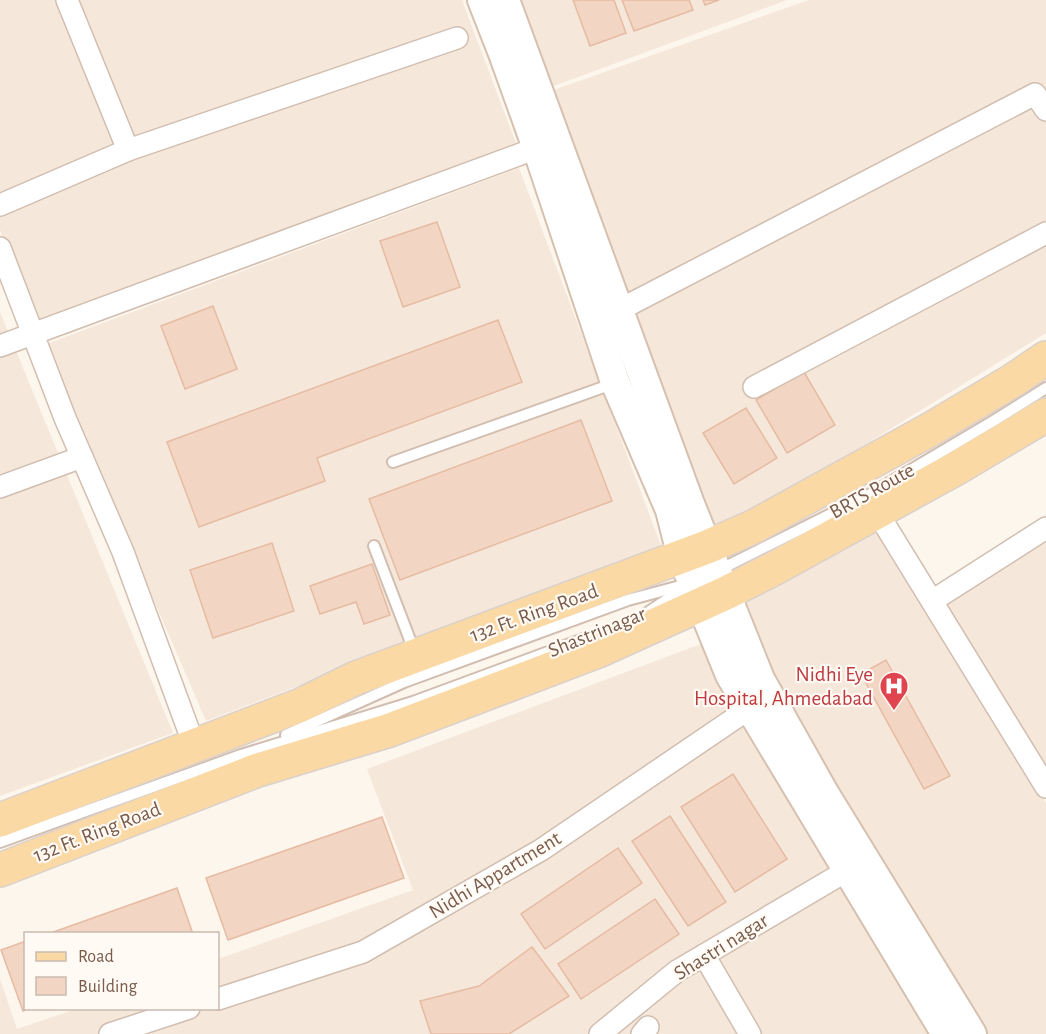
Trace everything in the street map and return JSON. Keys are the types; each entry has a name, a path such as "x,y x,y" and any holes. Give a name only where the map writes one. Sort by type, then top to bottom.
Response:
{"main road":[{"path":"482,0 537,148 615,382 670,510 823,791 972,1034"},
{"path":"505,0 690,504 704,576 730,675 946,1034"},
{"name":"132 Ft. Ring Road","path":"0,870 258,770 401,726 598,651 704,576 753,527 931,429 1046,358"},
{"name":"132 Ft. Ring Road","path":"0,820 301,705 356,678 416,657 704,576 878,512 955,470 1046,415"}],"street":[{"path":"67,0 128,150"},
{"path":"0,205 128,150 457,38"},
{"path":"619,310 1035,94 1046,110"},
{"path":"0,346 537,148"},
{"path":"754,387 1046,233"},
{"path":"0,248 82,457 123,552 194,745"},
{"path":"0,487 82,457"},
{"path":"878,512 1046,787"},
{"path":"932,601 1046,528"},
{"name":"Nidhi Appartment","path":"219,999 363,952 541,850 750,708"},
{"name":"Shastri nagar","path":"600,1034 678,971 848,870"},
{"path":"704,956 750,1034"},
{"path":"110,1034 183,1010"}],"lane":[{"path":"393,462 615,382"},
{"name":"BRTS Route","path":"704,576 867,496 1046,388"},
{"path":"374,546 416,657"},
{"name":"Shastrinagar","path":"639,619 704,576"},
{"name":"Shastrinagar","path":"241,755 404,682 628,600 704,576"},
{"name":"Shastrinagar","path":"241,755 413,702 596,634"},
{"path":"0,842 241,755"}],"shaded area":[{"path":"0,0 462,0 517,146 38,326 0,230"},
{"path":"520,0 787,0 551,87"},
{"path":"809,0 1046,0 1046,333 714,538 548,92"},
{"path":"519,168 662,548 206,721 44,345"},
{"path":"0,312 173,733 0,796"},
{"path":"874,527 1046,803 1046,1034 978,1034 764,674 733,595"},
{"path":"1046,531 1046,782 934,601"},
{"path":"709,641 933,1034 0,1034 0,979 17,1029 73,1010 219,1010 219,959 413,890 367,769"}],"building":[{"path":"573,0 614,0 626,33 590,46"},
{"path":"622,0 689,0 693,10 634,31"},
{"path":"703,0 719,0 705,5"},
{"path":"437,222 460,287 403,307 380,241"},
{"path":"213,306 237,369 185,389 161,326"},
{"path":"498,320 522,382 317,458 325,481 199,527 167,442"},
{"path":"804,372 835,425 787,453 756,400"},
{"path":"746,408 777,458 734,484 703,433"},
{"path":"581,420 612,501 400,580 369,499"},
{"path":"272,543 294,611 213,638 190,570"},
{"path":"372,564 390,615 364,624 356,602 320,614 310,586"},
{"path":"886,660 950,776 924,789 861,674"},
{"path":"733,774 787,859 735,892 681,807"},
{"path":"670,816 726,902 688,926 632,841"},
{"path":"382,817 404,878 228,940 206,878"},
{"path":"618,848 642,883 545,949 521,914"},
{"path":"177,888 192,932 54,932"},
{"path":"655,899 679,934 581,999 558,964"},
{"path":"24,942 25,1010 23,1011 1,950"},
{"path":"532,947 569,996 509,1034 431,1034 420,1001 479,986"}],"place":[{"name":"Nidhi Eye Hospital, Ahmedabad","path":"894,712"}]}
